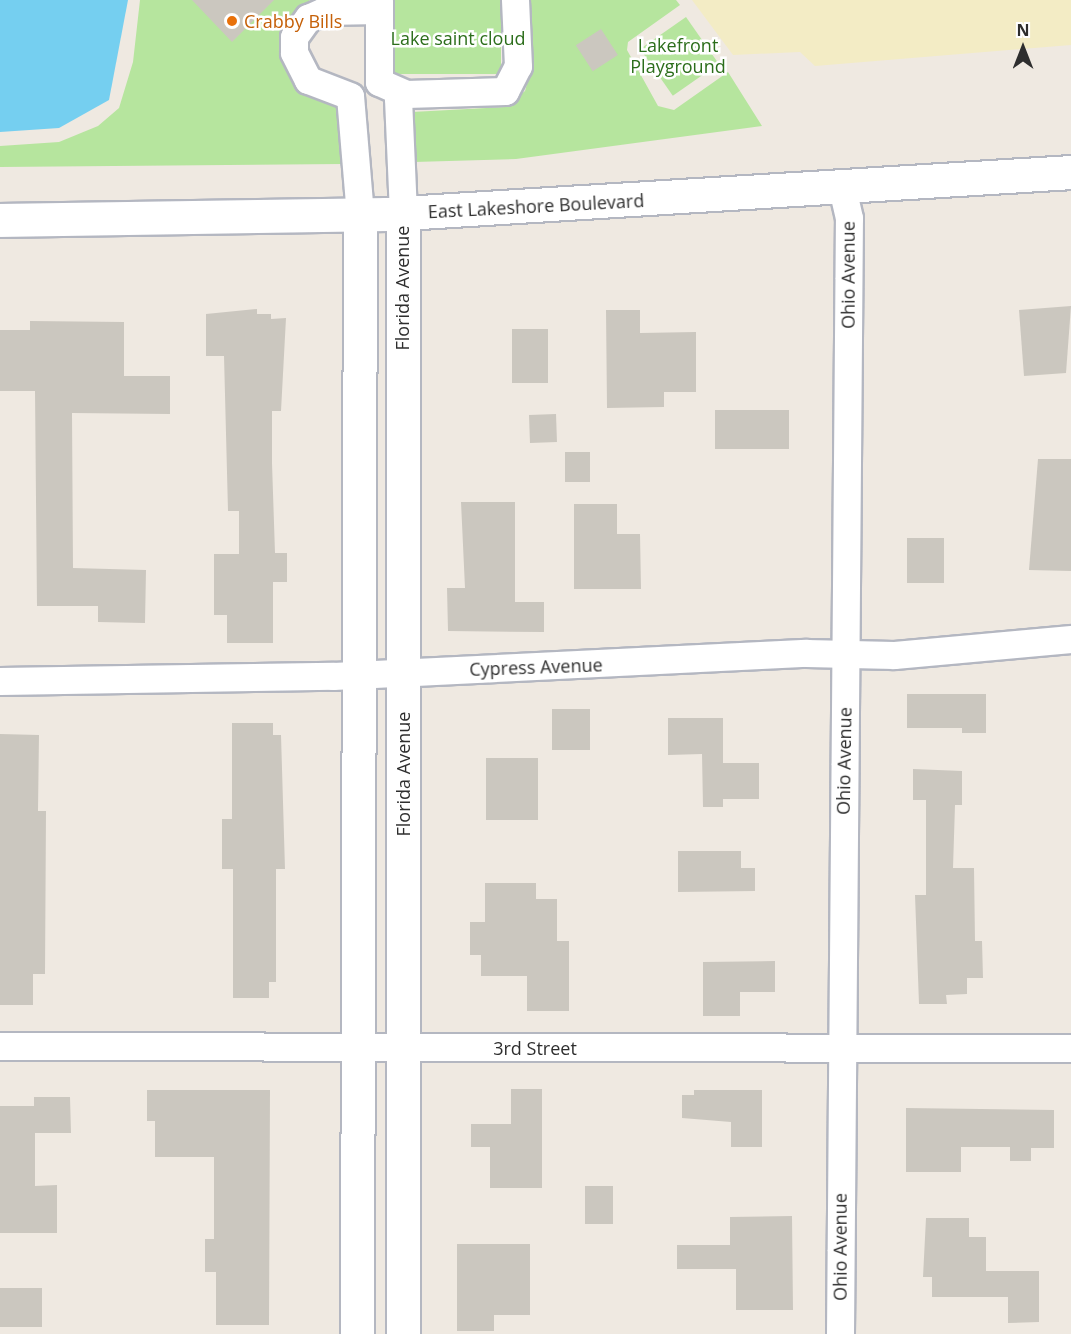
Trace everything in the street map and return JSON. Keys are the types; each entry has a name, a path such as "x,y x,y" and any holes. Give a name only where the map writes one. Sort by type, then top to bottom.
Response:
{"main road":[{"name":"East Lakeshore Boulevard","path":"0,220 360,215 842,188 1071,172"},
{"name":"Florida Avenue","path":"403,213 403,1334"},
{"path":"357,1334 360,215"}],"street":[{"path":"403,213 398,98 406,94 506,91 518,66 515,0"},
{"path":"379,82 379,5 324,11 308,18 294,37 294,52 308,80 350,96 379,82 406,94"},
{"path":"350,96 360,215"},
{"name":"Ohio Avenue","path":"840,1334 840,1048 849,218 842,188"},
{"name":"Cypress Avenue","path":"0,681 404,673 846,654 894,656 1071,639"},
{"name":"3rd Street","path":"0,1046 358,1049 1071,1048"}],"green space":[{"path":"140,0 310,0 283,27 280,52 298,91 338,107 342,164 0,167 0,146 59,142 98,126 119,108 133,62"},
{"name":"Lake saint cloud","path":"393,0 501,0 501,74 393,74"},
{"path":"529,0 676,0 680,5 628,42 627,50 658,106 674,110 728,72 762,126 516,159 414,162 412,112 505,107 525,91 532,66"},
{"name":"Lakefront Playground","path":"686,17 719,64 673,96 640,49"}],"sand":[{"path":"692,0 1071,0 1071,45 815,66 800,52 733,55"}],"water":[{"path":"0,0 128,0 109,100 59,128 0,132"}],"building":[{"name":"Crabby Bills","path":"192,0 274,0 232,42"},
{"path":"601,29 618,55 593,71 576,45"},
{"path":"1071,306 1066,373 1024,376 1019,310"},
{"path":"257,309 257,314 271,314 271,319 286,318 281,411 272,411 272,463 275,553 287,553 287,582 273,582 273,643 227,643 227,615 214,615 214,554 239,554 239,511 228,511 224,356 206,356 206,314"},
{"path":"606,310 640,310 640,333 696,332 696,392 664,392 664,407 607,408"},
{"path":"30,321 124,322 124,376 170,376 170,414 72,413 73,568 146,570 145,623 98,622 98,606 37,606 35,391 0,391 0,330 30,330"},
{"path":"512,329 548,329 548,383 512,383"},
{"path":"715,410 789,410 789,449 715,449"},
{"path":"556,414 557,442 530,443 529,415"},
{"path":"565,452 590,452 590,482 565,482"},
{"path":"1038,459 1071,459 1071,571 1029,570"},
{"path":"461,502 515,502 515,602 544,602 544,632 448,631 447,588 465,588"},
{"path":"574,504 617,504 617,534 640,534 641,589 574,589"},
{"path":"907,538 944,538 944,583 907,583"},
{"path":"907,694 986,694 986,733 962,733 962,728 907,728"},
{"path":"552,709 590,709 590,750 552,750"},
{"path":"668,718 723,718 723,763 759,763 759,799 723,799 723,807 703,807 702,754 668,755"},
{"path":"232,723 273,723 273,735 281,735 285,869 276,869 276,982 269,982 269,998 233,998 233,869 222,869 222,819 232,819"},
{"path":"0,734 39,735 38,811 46,811 45,974 33,974 33,1005 0,1005"},
{"path":"486,758 538,758 538,820 486,820"},
{"path":"913,769 962,771 962,805 955,805 953,868 974,868 975,941 982,941 983,978 967,978 967,994 946,995 947,1004 919,1004 915,895 926,895 926,800 913,800"},
{"path":"678,851 741,851 741,868 755,868 755,891 678,892"},
{"path":"485,883 536,883 536,899 557,899 557,941 569,941 569,1011 527,1011 527,976 481,976 481,955 470,955 470,922 485,922"},
{"path":"775,961 775,992 740,992 740,1016 703,1016 703,962"},
{"path":"511,1089 542,1089 542,1188 490,1188 490,1147 471,1147 471,1124 511,1124"},
{"path":"147,1090 270,1090 269,1325 216,1325 216,1272 205,1272 205,1239 214,1239 214,1157 155,1157 155,1121 147,1121"},
{"path":"694,1090 762,1090 762,1147 731,1147 731,1122 682,1118 682,1095 694,1095"},
{"path":"34,1097 70,1097 71,1133 35,1133 35,1186 57,1185 57,1233 0,1233 0,1106 34,1106"},
{"path":"906,1108 1054,1110 1054,1148 1031,1148 1031,1161 1010,1161 1010,1147 961,1147 961,1172 906,1172"},
{"path":"585,1186 613,1186 613,1224 585,1224"},
{"path":"792,1216 793,1310 736,1310 736,1269 677,1269 677,1245 730,1245 730,1217"},
{"path":"926,1218 969,1218 969,1237 986,1237 986,1271 1039,1271 1039,1322 1008,1323 1008,1297 932,1297 932,1277 923,1277"},
{"path":"457,1244 530,1244 530,1315 494,1315 494,1331 457,1331"},
{"path":"0,1288 42,1288 42,1327 0,1327"}],"place":[{"name":"Crabby Bills","path":"232,21"}]}
